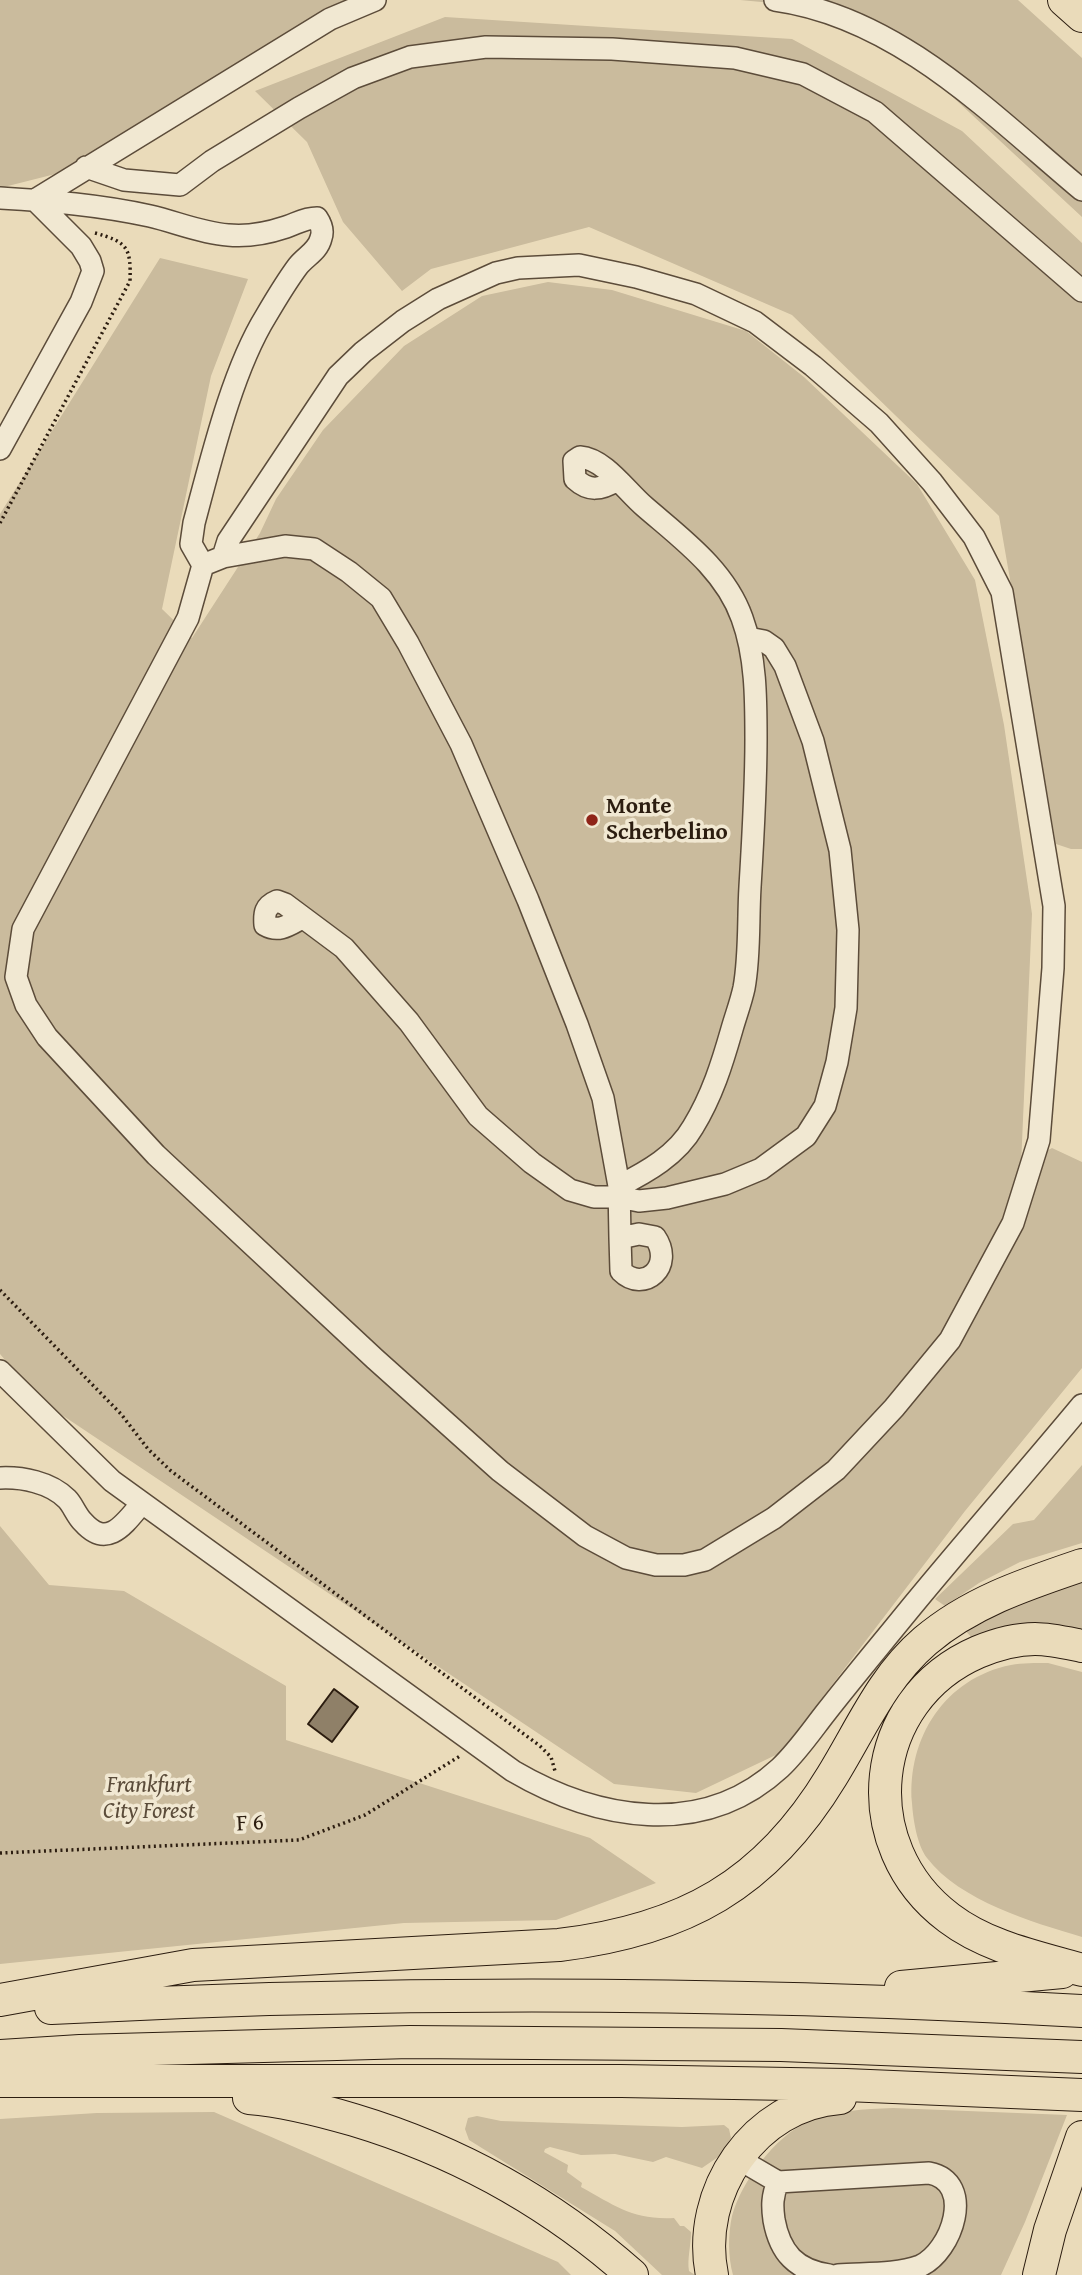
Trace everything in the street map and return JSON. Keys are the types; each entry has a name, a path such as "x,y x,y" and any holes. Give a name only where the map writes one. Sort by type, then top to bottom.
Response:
{"highway":[{"path":"1064,0 1082,16"},
{"path":"0,2000 193,1965 559,1945 614,1937 665,1923 723,1894 780,1846 797,1827 831,1777 884,1687 924,1642 962,1614 991,1599 1082,1565"},
{"path":"1082,1646 1035,1639 1010,1642 961,1659 940,1674 925,1688 903,1719 890,1750 884,1791 887,1823 893,1846 905,1870 916,1887 947,1917 963,1928 1002,1946 1082,1970"},
{"path":"774,2000 1082,1970"},
{"path":"0,2011 185,2001 509,1996 774,2000 1082,2011"},
{"path":"0,2056 424,2042 767,2044 1082,2057"},
{"path":"0,2081 621,2081 1082,2095"},
{"path":"137,2081 328,2112 412,2140 459,2160 538,2203 587,2237 632,2275"},
{"path":"712,2275 712,2214 726,2176 750,2141 776,2118 811,2102 955,2090"},
{"path":"1039,2275 1050,2230 1082,2137"},
{"path":"1027,2275 1050,2230"}],"lane":[{"path":"35,200 330,19 375,0"},
{"path":"775,0 800,3 858,24 913,52 973,98 1082,190"},
{"path":"86,167 124,180 180,185 212,161 299,108 353,78 410,57 486,47 612,49 735,58 803,74 875,112 1082,291"},
{"path":"0,198 99,206 226,235 249,236 286,227 304,218 317,218 322,225 322,237 316,250 300,264 280,292 262,323 240,372 194,523 191,544 213,561 285,546 314,550 349,572 381,598 461,744 528,900 577,1024 603,1098 619,1191 620,1238"},
{"path":"0,449 89,285 93,271 81,246 58,226 35,200"},
{"path":"579,265 696,294 755,322 813,366 879,423 932,482 974,537 1002,592 1054,906 1054,968 1039,1140 1013,1223 950,1340 894,1408 836,1470 774,1518 705,1560 684,1565 656,1565 626,1558 585,1536 500,1471 156,1155 47,1037 26,1005 16,977 23,929 188,618 213,561 338,376 363,352 403,321 468,283 518,268 579,265"},
{"path":"302,918 344,948 409,1022 478,1116 532,1163 570,1190 594,1197 619,1191 672,1153 692,1130 716,1083 744,988 756,795 753,665 742,616 728,589 701,556 617,480"},
{"path":"619,1191 639,1201 667,1198 725,1184 761,1169 806,1136 825,1106 837,1062 846,1008 848,930 839,850 813,741 785,666 774,648 764,641 748,638"},
{"path":"0,1371 112,1481 513,1771 551,1792 621,1813 684,1813 713,1806 735,1798 779,1769 1082,1405"},
{"path":"0,1478 16,1478 49,1487 67,1499 94,1533 109,1535 122,1527 142,1503"},
{"path":"737,2158 778,2182 929,2173 942,2175 948,2181 954,2192 956,2210 944,2243 934,2256 921,2266 899,2271 838,2275"},
{"path":"778,2182 772,2205 776,2233 782,2248 803,2267 829,2275"}],"path":[{"path":"0,523 130,281 131,257 121,242 98,233 58,226"},
{"path":"0,1290 121,1414 148,1449 171,1471 546,1752 551,1757 557,1775 551,1792"},
{"name":"F 6","path":"0,1853 299,1840 365,1815 477,1745"}],"green space":[{"path":"0,0 374,0 79,168 0,188"},
{"path":"740,0 1018,0 1082,58 1082,217 900,48 816,7"},
{"path":"445,17 792,39 962,131 1082,243 1082,849 1056,844 999,516 792,315 589,227 431,269 402,291 343,222 307,142 255,91"},
{"path":"160,258 248,279 211,376 162,609 192,638 260,533 276,499 323,430 404,346 482,296 548,282 612,290 746,331 804,377 917,484 975,580 1004,725 1032,914 1021,1165 1052,1148 1082,1162 1082,1368 965,1511 780,1753 696,1793 614,1784 38,1399 0,1354 0,514"},
{"path":"1082,1465 1082,1543 1020,1562 979,1583 945,1606 935,1599 1013,1524 1034,1520"},
{"name":"Frankfurt City Forest","path":"0,1526 49,1585 124,1591 286,1686 286,1740 590,1838 656,1883 556,1920 404,1923 0,1964"},
{"path":"1082,1577 1082,1634 973,1639 962,1627"},
{"path":"1048,1663 1082,1672 1082,1937 998,1908 958,1886 927,1858 918,1839 913,1817 912,1779 916,1756 935,1714 949,1697 988,1672 1015,1664"},
{"path":"893,2108 1067,2115 1001,2275 733,2275 729,2246 732,2216 743,2189 772,2148 796,2128 819,2118 850,2111"},
{"path":"214,2112 558,2262 571,2275 0,2275 0,2119 97,2113"},
{"path":"477,2116 501,2121 682,2127 724,2125 729,2129 731,2138 721,2155 702,2168 666,2157 653,2162 615,2154 581,2155 550,2147 544,2152 568,2165 567,2172 582,2183 581,2187 615,2206 647,2217 674,2218 680,2226 684,2226 691,2232 689,2271 695,2275 662,2275 615,2231 469,2140 465,2129 468,2118"}],"building":[{"path":"334,1689 358,1707 332,1742 308,1724"}],"place":[{"name":"Monte Scherbelino","path":"592,820"}]}
